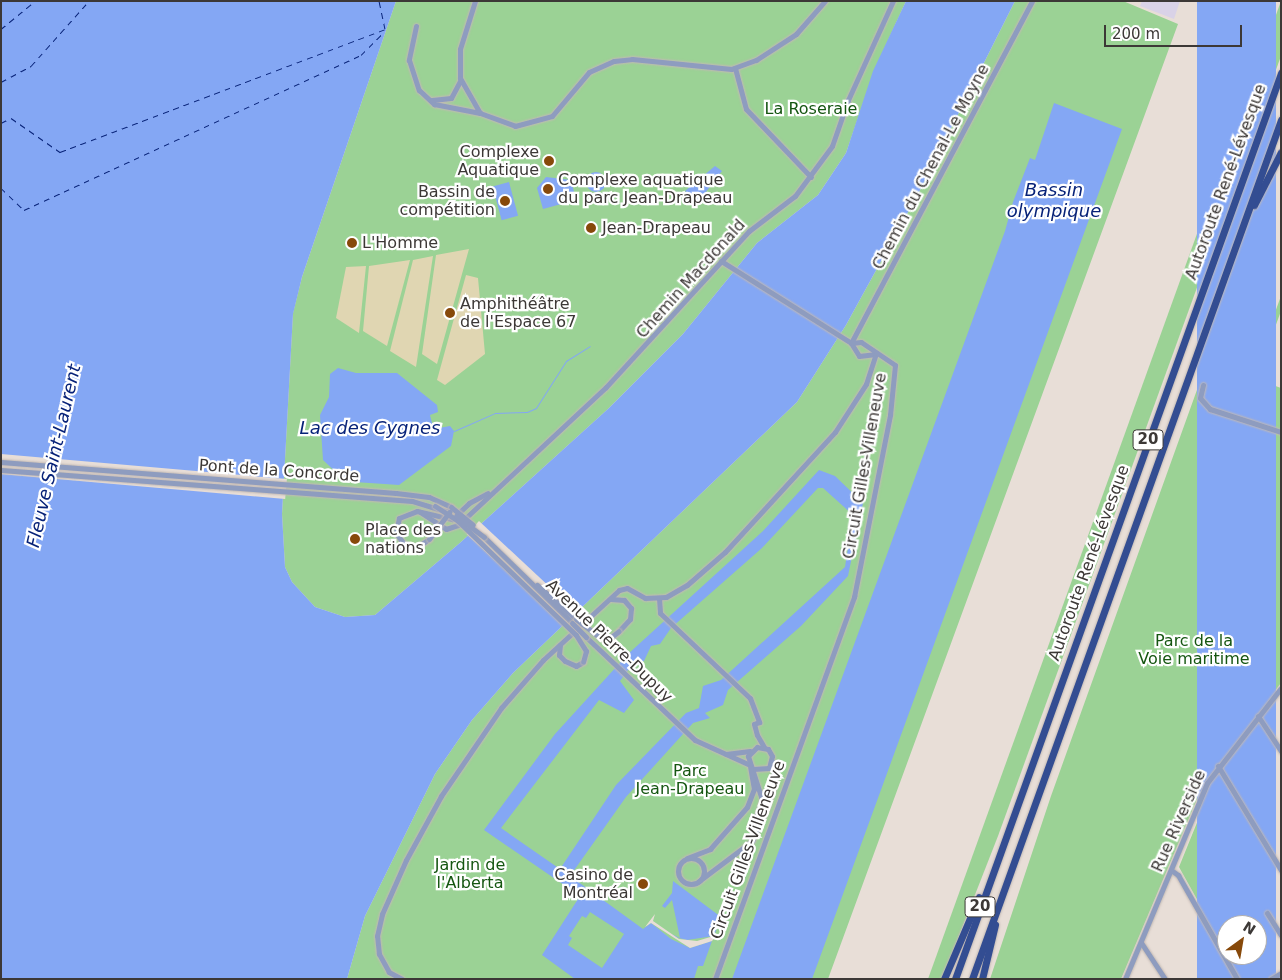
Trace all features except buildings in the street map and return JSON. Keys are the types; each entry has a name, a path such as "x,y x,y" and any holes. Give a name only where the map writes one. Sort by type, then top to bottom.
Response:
{"highway":[{"name":"Autoroute René-Lévesque","path":"955,979 1281,72"},
{"name":"Autoroute René-Lévesque","path":"972,979 1281,120"},
{"path":"1242,227 1281,152"},
{"path":"944,979 996,863"},
{"path":"982,979 1001,898"}],"street":[{"path":"432,100 454,96 460,78 460,49 475,1"},
{"path":"416,26 409,54 410,71 419,90 440,106 480,113 515,126 542,121 560,111 589,72 614,61 632,58 736,68 780,46 825,1"},
{"name":"Chemin Macdonald","path":"420,512 442,527 453,529 606,387 749,231 789,201 811,177 834,141 848,100 893,1"},
{"name":"Chemin du Chenal-Le Moyne","path":"848,342 1032,1"},
{"path":"736,68 746,108 811,177"},
{"path":"460,78 480,113"},
{"path":"721,262 848,342 859,356 876,354"},
{"path":"848,342 861,342 876,354"},
{"name":"Circuit Gilles-Villeneuve","path":"659,598 687,585 719,558 810,464 857,399 876,354 895,362 893,395 854,597 715,979"},
{"path":"1203,385 1200,398 1210,409 1281,432"},
{"name":"Pont de la Concorde","path":"1,462 429,497 484,537"},
{"name":"Pont de la Concorde","path":"1,470 435,506 449,510 458,521 576,635 586,651 583,662 573,666 561,659 561,644"},
{"name":"Chemin Macdonald","path":"420,512 452,519 469,503 491,492"},
{"path":"420,512 402,515 396,533 402,542 412,547 429,539 449,510"},
{"name":"Avenue Pierre-Dupuy","path":"484,537 702,745 750,767"},
{"path":"528,580 595,635 610,638 630,618 631,608 624,600 610,599"},
{"path":"402,979 385,967 377,944 379,924 398,875 463,760 522,683 561,644 610,599 625,588 645,598 659,598 660,612 752,702 758,722 754,724 757,735 764,747 771,752 775,782 768,805 752,841 699,881 688,883 679,877 678,866 687,858 710,849 747,807 754,789 750,767 752,750 757,735"},
{"name":"Rue Riverside","path":"1125,979 1142,944 1200,797 1218,766 1281,688"},
{"path":"1258,716 1281,751"},
{"path":"752,750 764,747"},
{"name":"Avenue Pierre-Dupuy","path":"723,754 752,750"},
{"path":"750,767 765,770 772,760"},
{"path":"1218,766 1281,870"},
{"path":"750,767 758,781 762,806 756,820"},
{"path":"750,826 768,805"},
{"path":"687,858 702,863 704,871 699,881"},
{"path":"1171,870 1178,875 1237,979"},
{"path":"1267,913 1281,935"},
{"path":"1142,944 1165,979"},
{"path":"1271,979 1281,973"}],"shaded area":[{"path":"1142,1 1180,1 1174,19 1140,6"}],"green space":[{"name":"La Roseraie","path":"396,1 906,1 874,71 846,153 818,195 757,243 683,334 609,408 461,542 375,615 345,617 315,607 292,582 285,567 282,514 293,313 302,277"},
{"name":"Parc Jean-Drapeau","path":"1015,1 1123,1 1178,24 828,979 347,979 365,916 435,774 472,720 513,673 797,402 846,325 919,192"},
{"path":"1281,1 1281,56 998,836 942,979 928,979"},
{"name":"Parc de la Voie maritime","path":"1281,296 1281,311 1256,379 1281,388 1281,683 1203,785 1121,979 990,979 1051,796 1207,362 1251,378"},
{"path":"1207,798 1269,909 1259,915 1217,915 1217,935 1179,867"}],"sand":[{"path":"469,249 437,364 422,354 436,255"},
{"path":"433,256 416,367 390,351 413,260"},
{"path":"410,260 387,346 363,331 369,266"},
{"path":"366,266 359,333 336,318 346,267"},
{"path":"466,275 478,278 485,354 445,385 437,380"}],"water":[{"name":"Fleuve Saint-Laurent","path":"1,1 396,1 302,277 293,314 282,514 285,567 292,582 315,607 345,617 375,615 461,542 609,408 683,334 757,243 818,195 846,153 873,71 906,1 1015,1 919,192 846,325 797,402 513,673 472,720 435,774 365,916 347,979 1,979"},
{"path":"1197,1 1276,1 1276,979 1197,979"},
{"name":"Bassin olympique","path":"1054,103 1122,129 812,979 732,979 1005,231 1013,202 1030,158 1035,160"},
{"path":"715,166 722,171 699,201 685,191"},
{"path":"596,172 603,175 606,182 603,189 596,192 589,189 586,182 589,175"},
{"path":"546,177 571,180 576,200 543,209 537,188"},
{"name":"Bassin de compétition","path":"509,182 518,216 502,220 493,186"},
{"name":"Lac des Cygnes","path":"338,368 356,373 397,373 437,405 438,412 430,415 432,423 439,428 450,426 454,431 451,446 399,485 340,481 340,476 323,460 320,415 329,397 330,374"},
{"path":"819,470 835,476 863,503 848,576 801,626 728,690 723,705 705,713 710,718 693,723 626,797 570,876 643,929 651,923 671,939 690,948 712,941 703,966 698,966 694,979 575,979 542,955 580,896 484,830 555,734 628,654 763,531","holes":["818,488 823,488 853,515 845,567 721,680 703,686 699,708 686,713 616,785 562,866 557,867 501,828 599,700 624,713 634,700 620,681 632,665 644,661 651,646 660,644 671,628 762,548","590,912 624,934 602,968 568,945 572,938 569,936 582,916 586,918"]},
{"path":"673,881 721,917 714,936 687,940 675,937 669,933 680,938 672,900 665,908 662,906 672,893"}],"pier":[{"path":"1,454 287,479 285,499 1,474"},
{"path":"479,521 579,614 567,628 467,534"},
{"path":"655,914 653,921 679,939 697,941 717,935 712,941 690,948 651,923 645,927"}],"waterway":[{"path":"454,431 495,413 527,412 536,408 566,361 590,346"}],"ferry route":[{"path":"1,29 35,1"},
{"path":"1,82 31,66 89,1"},
{"path":"1,123 11,118 60,152 385,29 379,1"},
{"path":"1,188 24,210 361,55 383,33"}],"place":[{"name":"Complexe Aquatique","path":"549,161"},
{"name":"Complexe aquatique du parc Jean-Drapeau","path":"548,189"},
{"name":"Bassin de compétition","path":"505,201"},
{"name":"Jean-Drapeau","path":"591,228"},
{"name":"L'Homme","path":"352,243"},
{"name":"Amphithéâtre de l'Espace 67","path":"450,313"},
{"name":"Place des nations","path":"355,539"},
{"name":"Casino de Montréal","path":"643,884"}],"park label":[{"name":"Jardin de l'Alberta","path":"470,874"}]}
